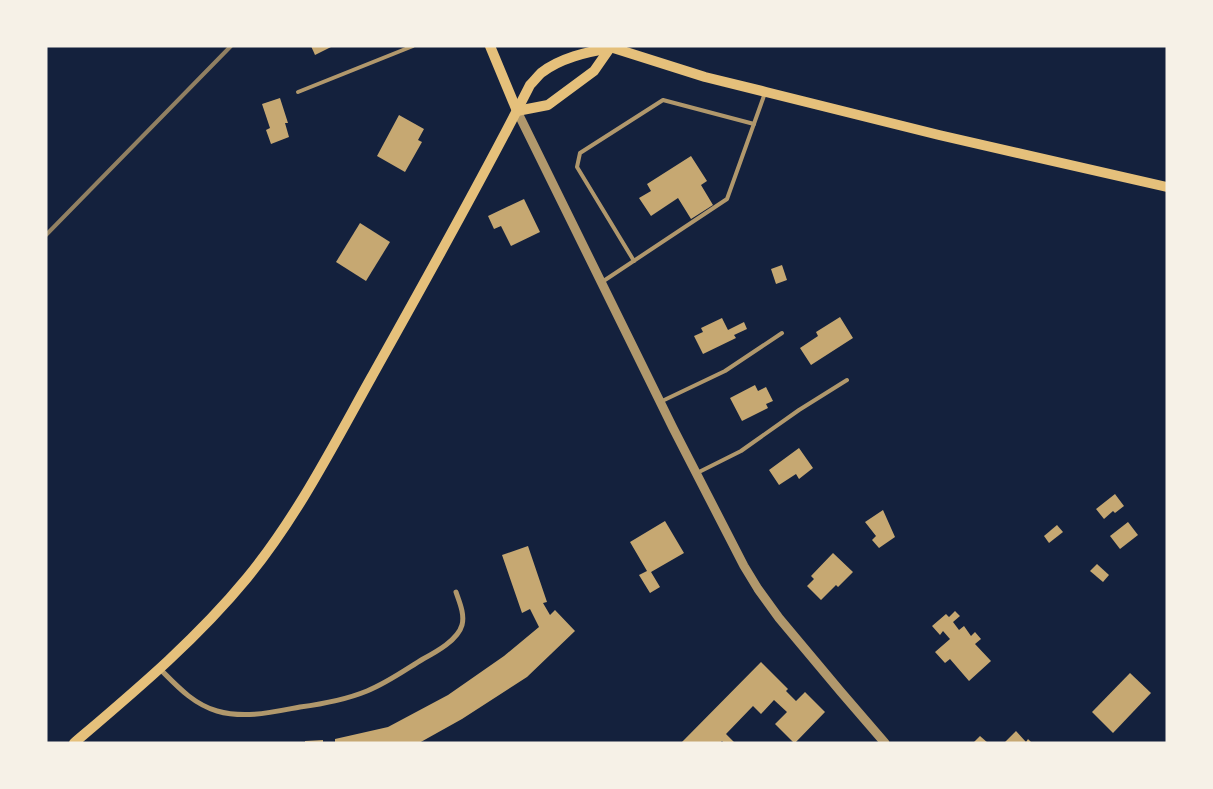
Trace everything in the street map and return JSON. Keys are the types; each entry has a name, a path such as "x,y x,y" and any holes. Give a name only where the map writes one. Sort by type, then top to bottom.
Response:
{"main road":[{"path":"490,46 517,110"},
{"path":"517,110 548,105 594,71 608,47"},
{"path":"74,743 160,668 216,614 248,576 286,524 312,482 412,305 530,85 539,74 566,60 579,54 608,47 705,77 939,135 1167,187"}],"street":[{"path":"517,110 733,546 762,595 797,640 885,743"},
{"path":"160,668 182,691 195,700 210,708 230,714 269,713 342,700 379,686 450,642 463,624 462,612 456,592"}],"lane":[{"path":"298,92 413,46"},
{"path":"602,282 727,199 766,92"},
{"path":"634,261 577,167 580,153 663,100 754,124"},
{"path":"660,402 725,371 782,333"},
{"path":"696,473 741,451 799,410 847,380"}],"building":[{"path":"311,46 333,46 315,55"},
{"path":"280,98 288,123 285,123 289,137 271,144 266,130 270,128 262,104"},
{"path":"399,115 424,129 418,140 422,142 405,172 377,156"},
{"path":"691,156 707,181 701,185 713,205 691,219 678,198 651,216 639,198 651,191 647,184"},
{"path":"524,199 540,232 511,246 501,226 494,229 488,216"},
{"path":"360,223 390,242 366,281 336,262"},
{"path":"782,265 787,280 776,284 771,269"},
{"path":"840,317 853,338 811,365 800,348 818,336 816,332"},
{"path":"722,318 728,330 744,322 747,329 734,335 736,338 703,354 694,336 703,332 701,328"},
{"path":"755,385 758,391 766,387 773,401 766,404 768,408 742,421 730,398"},
{"path":"799,448 813,468 799,479 796,474 779,485 769,470"},
{"path":"1115,494 1124,506 1115,513 1113,511 1104,519 1096,509"},
{"path":"883,510 895,537 879,548 872,540 876,536 865,522"},
{"path":"665,521 684,553 651,572 660,587 650,593 639,575 647,571 630,542"},
{"path":"1128,522 1138,535 1120,549 1110,536"},
{"path":"1057,525 1063,532 1049,543 1044,536"},
{"path":"528,546 547,602 543,603 550,615 555,610 575,631 527,677 462,719 419,743 335,743 335,739 388,727 448,695 504,656 539,627 530,609 522,613 502,555"},
{"path":"833,553 853,572 821,600 807,586 814,579 811,576"},
{"path":"1097,564 1109,575 1103,582 1090,571"},
{"path":"955,611 960,616 953,622 959,630 964,626 971,636 975,632 981,639 975,644 991,661 969,681 950,659 945,663 935,652 950,639 943,631 940,635 932,626 946,614 949,617"},
{"path":"761,662 788,689 786,691 796,701 805,692 825,712 795,743 775,724 787,712 774,700 761,714 753,706 726,734 735,743 724,743 722,741 720,743 681,743"},
{"path":"1130,673 1151,693 1113,733 1092,712"},
{"path":"1016,731 1026,742 1028,739 1032,743 1004,743"},
{"path":"980,736 988,743 973,743"},
{"path":"323,740 323,743 305,743 305,741"}],"railway":[{"path":"46,235 231,46"}]}
